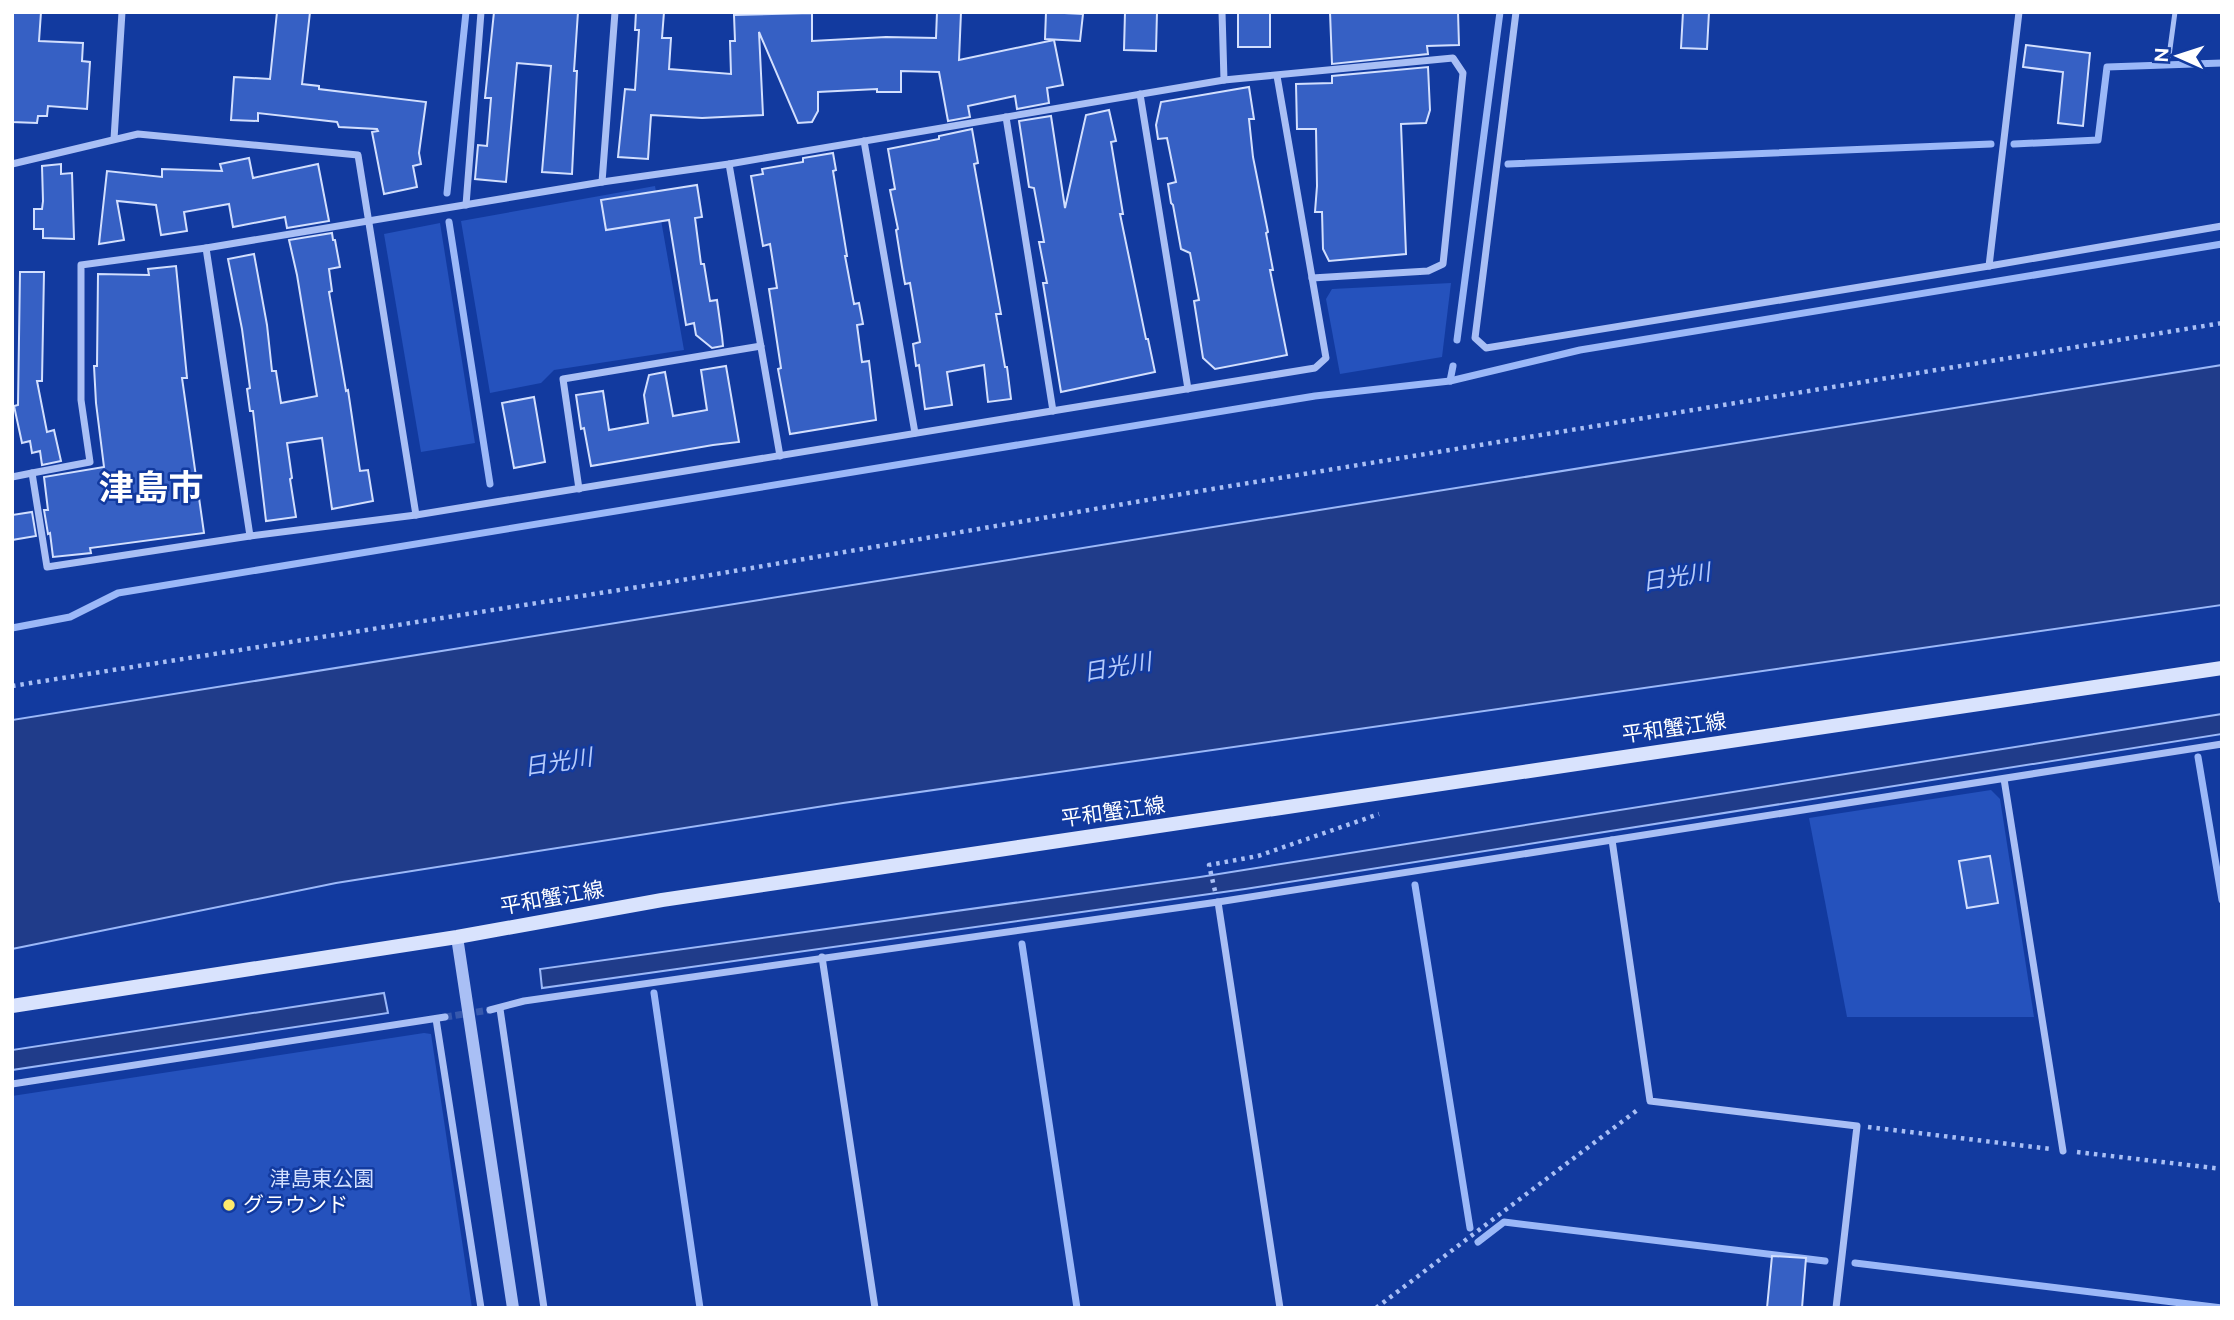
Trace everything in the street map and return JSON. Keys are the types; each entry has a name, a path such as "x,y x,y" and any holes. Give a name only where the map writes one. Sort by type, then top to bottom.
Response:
{"main road":[{"name":"平和蟹江線","path":"12,1006 457,937 662,900 2222,668"}],"street":[{"path":"114,139 122,12"},
{"path":"466,205 481,12"},
{"path":"602,182 615,12"},
{"path":"1222,12 1224,80"},
{"path":"1516,12 1475,338 1486,348 2222,226"},
{"path":"1989,266 2019,12"},
{"path":"12,477 90,462 81,400 81,265 206,248 602,182 729,164 1224,80 1452,58 1463,73 1443,264 1427,271 1312,278"},
{"path":"32,473 47,567 250,536 416,515 1315,368 1326,358 1277,76"},
{"path":"1140,94 1188,389"},
{"path":"1006,117 1053,411"},
{"path":"12,164 138,134 358,155 416,515"},
{"path":"864,141 915,433"},
{"path":"729,164 780,456"},
{"path":"206,248 250,536"},
{"path":"579,489 563,379 761,346"},
{"path":"490,1010 524,1001 1218,902 2222,744"},
{"path":"2004,779 2063,1151"},
{"path":"1612,840 1650,1101 1857,1126 1836,1308"},
{"path":"1218,902 1280,1308"},
{"path":"457,937 513,1308"},
{"path":"822,957 875,1308"},
{"path":"500,1009 544,1308"},
{"path":"12,1084 441,1018 481,1308"}],"lane":[{"path":"2169,56 2175,12"}],"path":[{"path":"12,686 662,583 2222,323"},
{"path":"1218,902 1209,865 1258,856 1384,812 1399,790"},
{"path":"1376,1308 1650,1101"},
{"path":"1857,1126 2222,1169"}],"green space":[{"path":"655,186 684,350 554,370 541,383 490,393 461,221"},
{"path":"440,223 475,443 421,452 384,234"},
{"path":"1451,283 1442,357 1340,374 1326,299 1332,289"},
{"path":"1991,790 2000,799 2034,1017 1847,1017 1809,818"},
{"name":"グラウンド","path":"431,1034 472,1308 12,1308 12,1096"}],"water":[{"name":"日光川","path":"2222,365 2222,605 843,803 336,883 12,949 12,720"},
{"path":"2222,714 2222,734 1245,889 542,988 540,969 1200,877"},
{"path":"384,993 388,1013 12,1070 12,1050"}],"building":[{"path":"12,12 41,12 39,41 83,43 82,61 90,62 87,109 48,106 47,116 38,116 37,123 12,122"},
{"path":"277,12 310,12 302,84 319,86 319,89 426,102 419,153 421,164 413,166 417,187 384,194 372,132 378,131 377,129 339,127 337,122 258,113 258,121 231,120 234,77 270,79"},
{"path":"494,12 578,12 572,174 542,172 551,66 517,63 506,182 475,179 478,145 487,146 491,98 485,98"},
{"path":"636,12 664,12 662,38 671,38 669,69 731,74 730,41 735,41 734,15 812,13 812,41 886,37 936,38 937,12 961,12 959,60 1054,40 1063,85 1047,88 1049,103 1017,109 1015,96 968,106 970,117 948,121 939,72 901,71 901,92 877,92 877,89 818,92 818,111 812,122 798,123 759,32 763,115 702,118 651,115 648,159 618,157 625,89 635,90 639,30 635,30"},
{"path":"1046,12 1083,14 1080,41 1045,39"},
{"path":"1125,12 1157,12 1156,51 1124,50"},
{"path":"1238,12 1270,12 1270,47 1238,47"},
{"path":"1330,12 1458,12 1459,45 1427,46 1428,54 1332,64"},
{"path":"1683,12 1709,12 1707,49 1681,48"},
{"path":"2026,45 2090,53 2083,126 2058,123 2063,72 2023,67"},
{"path":"1428,67 1430,110 1426,123 1401,124 1406,254 1329,261 1323,249 1322,212 1315,212 1316,129 1297,129 1296,84 1332,83 1332,76"},
{"path":"1249,87 1254,119 1249,119 1253,157 1268,232 1266,233 1273,270 1270,270 1287,355 1215,369 1203,358 1194,301 1199,300 1190,253 1181,249 1168,184 1176,182 1167,138 1158,139 1156,125 1161,102"},
{"path":"1109,110 1116,141 1111,142 1123,214 1120,214 1155,372 1061,392 1043,283 1047,283 1039,242 1044,242 1034,188 1029,187 1019,121 1051,116 1065,208 1086,115"},
{"path":"972,129 978,163 974,164 1001,314 996,314 1011,399 988,402 984,365 947,372 952,405 925,409 913,344 920,342 910,283 905,284 902,267 890,190 895,189 888,149"},
{"path":"833,153 845,256 854,304 859,303 863,324 857,325 862,362 869,361 876,420 790,434 778,369 781,368 769,289 777,288 770,244 763,246 751,176 763,174 762,169 803,162 803,158"},
{"path":"249,158 253,178 318,164 329,221 287,228 285,217 233,227 229,204 184,212 187,231 161,235 156,205 117,201 124,240 99,244 107,171 162,177 162,169 222,171 220,164"},
{"path":"61,164 61,174 72,173 74,239 43,238 43,229 34,229 34,209 42,209 42,166"},
{"path":"697,185 702,217 695,218 701,264 704,264 710,301 717,300 723,346 712,348 696,335 694,323 686,325 669,220 606,230 601,200"},
{"path":"332,233 340,267 329,269 332,291 329,292 360,471 368,470 373,501 332,509 322,438 287,443 296,517 266,521 253,411 250,411 247,389 250,388 242,329 228,259 254,254 272,371 276,371 281,403 317,396 289,240"},
{"path":"176,266 187,378 182,378 204,533 90,548 91,553 53,557 44,510 48,510 44,477 104,467 94,366 97,366 98,274 149,275 148,269"},
{"path":"20,272 44,272 42,381 37,381 47,432 54,430 61,461 42,465 40,451 32,453 30,441 22,443 14,406 18,405"},
{"path":"726,366 739,442 591,466 584,428 581,429 576,395 603,391 609,430 648,423 644,395 649,375 665,372 673,416 707,410 701,370"},
{"path":"534,397 545,462 514,468 502,403"},
{"path":"32,512 36,536 12,540 12,515"},
{"path":"1990,856 1998,903 1967,908 1959,861"},
{"path":"1772,1256 1806,1258 1802,1308 1767,1308"}],"waterway":[{"path":"447,193 466,12"},
{"path":"1457,340 1500,12"},
{"path":"2014,144 2098,140 2107,67 2222,63"},
{"path":"1508,164 1991,144"},
{"path":"449,222 490,484"},
{"path":"12,628 70,617 118,593 1315,396 1450,381 1580,350 2222,244"},
{"path":"1450,381 1453,366"},
{"path":"2198,757 2222,900"},
{"path":"1415,885 1470,1228"},
{"path":"1022,944 1077,1308"},
{"path":"654,993 700,1308"},
{"path":"1478,1242 1504,1222 1825,1261"},
{"path":"1855,1263 2222,1308"}],"tunnel":[{"path":"445,1017 490,1010"}],"place":[{"name":"グラウンド","path":"229,1205"}],"district":[{"name":"津島市","path":"151,488"}],"park label":[{"name":"津島東公園","path":"322,1179"}]}
